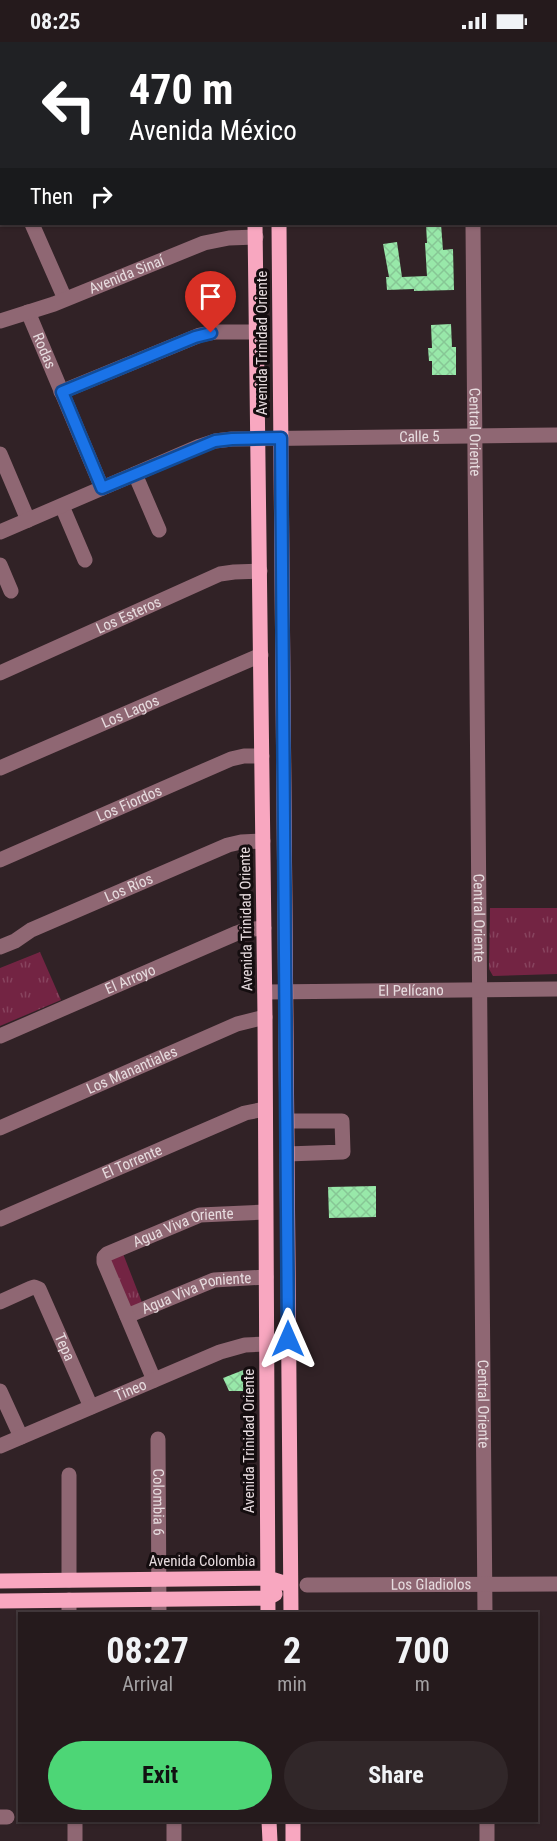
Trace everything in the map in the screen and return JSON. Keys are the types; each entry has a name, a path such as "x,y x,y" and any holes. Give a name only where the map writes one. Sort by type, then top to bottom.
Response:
{"main road":[{"name":"Avenida Trinidad Oriente","path":"279,225 291,1612"},
{"name":"Avenida Trinidad Oriente","path":"256,230 265,1017 268,1612"},
{"name":"Avenida Colombia","path":"0,1581 268,1578 290,1585"},
{"path":"0,1601 69,1607 159,1607 268,1598 290,1585"},
{"path":"269,1822 270,1841"},
{"path":"293,1822 293,1841"}],"street":[{"path":"32,225 65,299"},
{"name":"Central Oriente","path":"473,225 485,1612"},
{"name":"Avenida Sinaí","path":"0,321 65,299 212,240 230,238 256,230"},
{"name":"Rodas","path":"28,312 102,488"},
{"path":"62,392 200,335 216,332 257,332"},
{"name":"Calle 5","path":"0,532 208,443 224,440 557,435"},
{"path":"0,454 28,520"},
{"path":"135,474 159,530"},
{"path":"62,506 85,560"},
{"path":"0,565 11,591"},
{"name":"Los Esteros","path":"0,673 220,574 260,571"},
{"name":"Los Lagos","path":"0,768 261,655"},
{"name":"Los Fiordos","path":"0,860 231,759 262,756"},
{"name":"Los Ríos","path":"0,947 31,930 228,845 263,841"},
{"name":"El Arroyo","path":"0,1036 237,933 264,928"},
{"name":"El Pelícano","path":"264,992 557,989"},
{"name":"Los Manantiales","path":"0,1128 237,1024 265,1017"},
{"name":"El Torrente","path":"0,1219 245,1113 265,1109"},
{"path":"287,1121 342,1121 343,1152 287,1154"},
{"name":"Agua Viva Oriente","path":"127,1316 104,1257 107,1254 200,1215 265,1212"},
{"name":"Agua Viva Poniente","path":"127,1316 214,1280 266,1277"},
{"name":"Tepa","path":"0,1302 31,1288 37,1288 91,1407"},
{"path":"127,1316 153,1380"},
{"name":"Tineo","path":"0,1446 228,1349 266,1344"},
{"path":"0,1391 21,1437"},
{"name":"Colombia 6","path":"158,1439 159,1607"},
{"path":"69,1475 69,1580"},
{"name":"Los Gladiolos","path":"307,1585 557,1584"},
{"path":"75,1822 75,1841"},
{"path":"174,1822 174,1841"},
{"path":"487,1822 487,1841"}],"green space":[{"path":"490,908 557,908 557,974 493,976 489,969"},
{"path":"40,952 61,1000 0,1026 0,968"},
{"path":"122,1251 143,1305 131,1309 108,1263 111,1257"}],"building":[{"path":"426,225 441,225 443,250 453,249 454,290 387,290 386,277 389,277 383,244 397,242 402,277 427,276 425,243 427,243"},
{"path":"451,324 452,347 456,347 456,375 432,375 432,361 429,361 428,348 432,348 431,325"},
{"path":"376,1186 376,1217 329,1218 328,1187"},
{"path":"246,1369 246,1391 229,1391 223,1378"}],"route":[{"path":"211,333 195,337 62,392 102,488 215,441 281,438 288,1339"}]}
